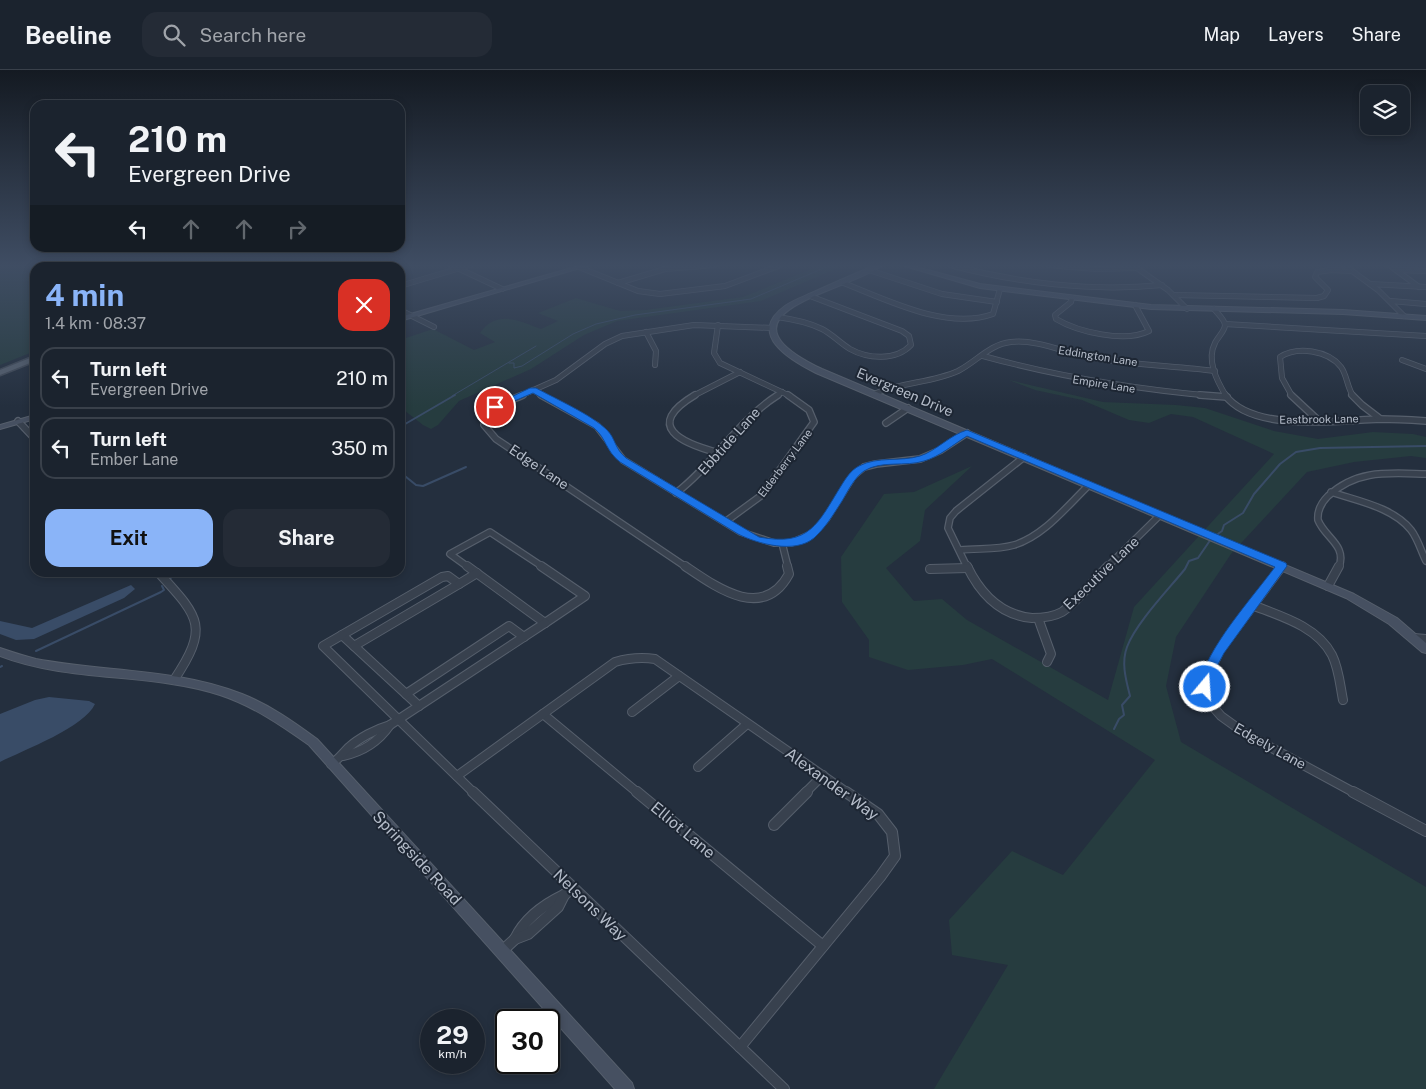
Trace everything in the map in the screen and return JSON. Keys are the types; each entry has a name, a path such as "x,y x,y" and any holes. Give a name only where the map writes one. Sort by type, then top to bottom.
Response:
{"main road":[{"path":"0,368 30,356"},
{"path":"0,373 30,360"}],"street":[{"path":"405,313 434,327"},
{"path":"405,318 423,313"},
{"path":"773,328 777,317 781,313"},
{"path":"777,317 819,327 830,333 851,350 860,353 877,356 895,355 904,352 911,345 911,340 905,333 853,313"},
{"path":"928,313 956,320 973,321 988,318 993,313"},
{"path":"1058,313 1055,315 1056,319 1069,327 1140,336 1149,331 1139,313"},
{"path":"1216,313 1225,324 1426,336"},
{"path":"1351,313 1426,318"},
{"path":"1401,313 1404,316"},
{"path":"1225,324 1210,353 1215,371 1227,397"},
{"name":"Edge Lane","path":"773,328 718,325 687,326 622,336 611,341 568,373 500,403 490,410 484,422 486,431 496,439 720,590 744,598 768,596 776,590 789,574 782,543"},
{"name":"Elderberry Lane","path":"718,325 714,356 724,365 782,392 808,407 813,418 813,425 762,495 725,522"},
{"name":"Evergreen Drive","path":"773,328 777,341 792,356 812,367 1328,586 1380,612 1426,649"},
{"path":"646,332 656,351 655,364"},
{"name":"Eddington Lane","path":"874,394 899,384 960,371 1002,344 1017,342 1094,358 1215,371"},
{"path":"1319,421 1295,400 1283,385 1280,357 1284,353 1311,353 1337,364 1344,372 1351,393 1363,406 1380,418"},
{"name":"Empire Lane","path":"983,356 1024,368 1084,381 1150,391 1227,397"},
{"path":"1402,360 1426,369"},
{"path":"719,453 693,446 682,440 672,430 670,417 674,410 683,403 740,372"},
{"path":"533,390 597,426 605,432 611,449 618,456 676,493 756,539 782,543 808,537 823,523 852,476 862,468 878,463 922,459 967,433"},
{"name":"Ebbtide Lane","path":"676,493 694,479 756,410 782,392"},
{"name":"Eastbrook Lane","path":"1227,397 1240,408 1264,418 1319,421 1403,418 1426,421"},
{"path":"886,423 908,408"},
{"path":"0,427 30,418"},
{"path":"18,422 30,434"},
{"name":"Executive Lane","path":"1024,457 956,511 949,519 948,528 978,588 995,605 1020,616 1047,618 1069,607 1160,515"},
{"path":"1328,586 1340,569 1342,559 1333,540 1318,522 1317,513 1321,504 1331,492 1346,481 1364,476 1426,474"},
{"path":"960,550 1013,545 1025,540 1055,517 1089,485"},
{"path":"1331,492 1373,507 1406,524 1426,560"},
{"path":"337,760 360,750 385,733 390,725 524,637 586,596 490,532 450,554 545,623"},
{"name":"Edgely Lane","path":"1282,566 1219,651 1208,672 1205,694 1209,703 1222,717 1246,734 1426,831"},
{"path":"930,569 968,568"},
{"path":"354,646 477,573"},
{"path":"419,706 342,635 442,577 448,576 459,584"},
{"path":"163,577 188,605 197,622 197,635 193,650 174,680"},
{"path":"1252,605 1307,630 1324,643 1335,664 1343,700"},
{"path":"1038,618 1051,654 1048,662"},
{"path":"406,694 509,626 524,637"},
{"name":"Nelsons Way","path":"342,635 323,646 457,776 568,891 784,1089"},
{"path":"1414,638 1426,639"},
{"name":"Springside Road","path":"0,652 48,665 174,680 198,685 238,697 265,710 313,742 337,760 502,951 626,1089"},
{"name":"Alexander Way","path":"543,714 615,662 642,656 655,660 878,814 892,832 895,856 880,877 740,1047"},
{"path":"632,712 679,676"},
{"path":"457,776 543,714"},
{"name":"Elliot Lane","path":"543,714 823,946"},
{"path":"698,767 748,724"},
{"path":"774,825 823,775"},
{"path":"502,951 515,939 528,934 546,918 558,907 568,891"}],"green space":[{"path":"0,313 30,313 30,353 0,365"},
{"path":"538,313 678,313 617,321 584,335 531,369 459,401 438,425 431,429 405,411 405,338 433,329 474,350 495,342 480,333 494,321 501,319 517,320 541,329 558,321"},
{"path":"1009,380 1103,402 1205,408 1274,431 1318,439 1373,432 1413,434 1426,437 1426,458 1411,456 1354,462 1307,472 1231,554 1176,637 1166,686 1181,742 1426,887 1426,1089 934,1089 1008,965 952,955 949,920 1012,851 1063,875 1155,760 992,659 963,665 908,670 869,657 869,640 842,602 841,557 884,494 914,492 972,466 925,510 920,541 886,568 914,601 942,599 967,620 1108,700 1134,607 1274,454 1193,417 1171,414 1149,423 1129,420 1082,400 1035,390"}],"water":[{"path":"131,585 135,589 124,598 34,639 16,640 0,634 0,621 32,628"},
{"path":"49,697 89,701 95,704 89,713 67,729 0,762 0,714 35,700"}],"waterway":[{"path":"509,363 514,363 514,368 522,366 573,334 596,324 653,313"},
{"path":"452,396 536,346"},
{"path":"405,424 455,395"},
{"path":"1215,536 1222,531 1224,525 1243,513 1254,494 1280,464 1296,452 1320,448 1426,446"},
{"path":"405,476 416,485 423,486 466,467"},
{"path":"1114,729 1119,719 1124,715 1122,705 1130,696 1124,659 1131,638 1145,617 1185,569 1189,561 1198,558 1211,539"},
{"path":"36,651 161,592 164,590 162,586"}],"route":[{"path":"495,407 500,403 533,390 605,432 611,449 623,460 741,532 765,542 774,543 792,542 808,537 823,523 852,476 862,468 878,463 922,459 967,433 1282,566 1219,651 1208,672 1205,687"}]}
